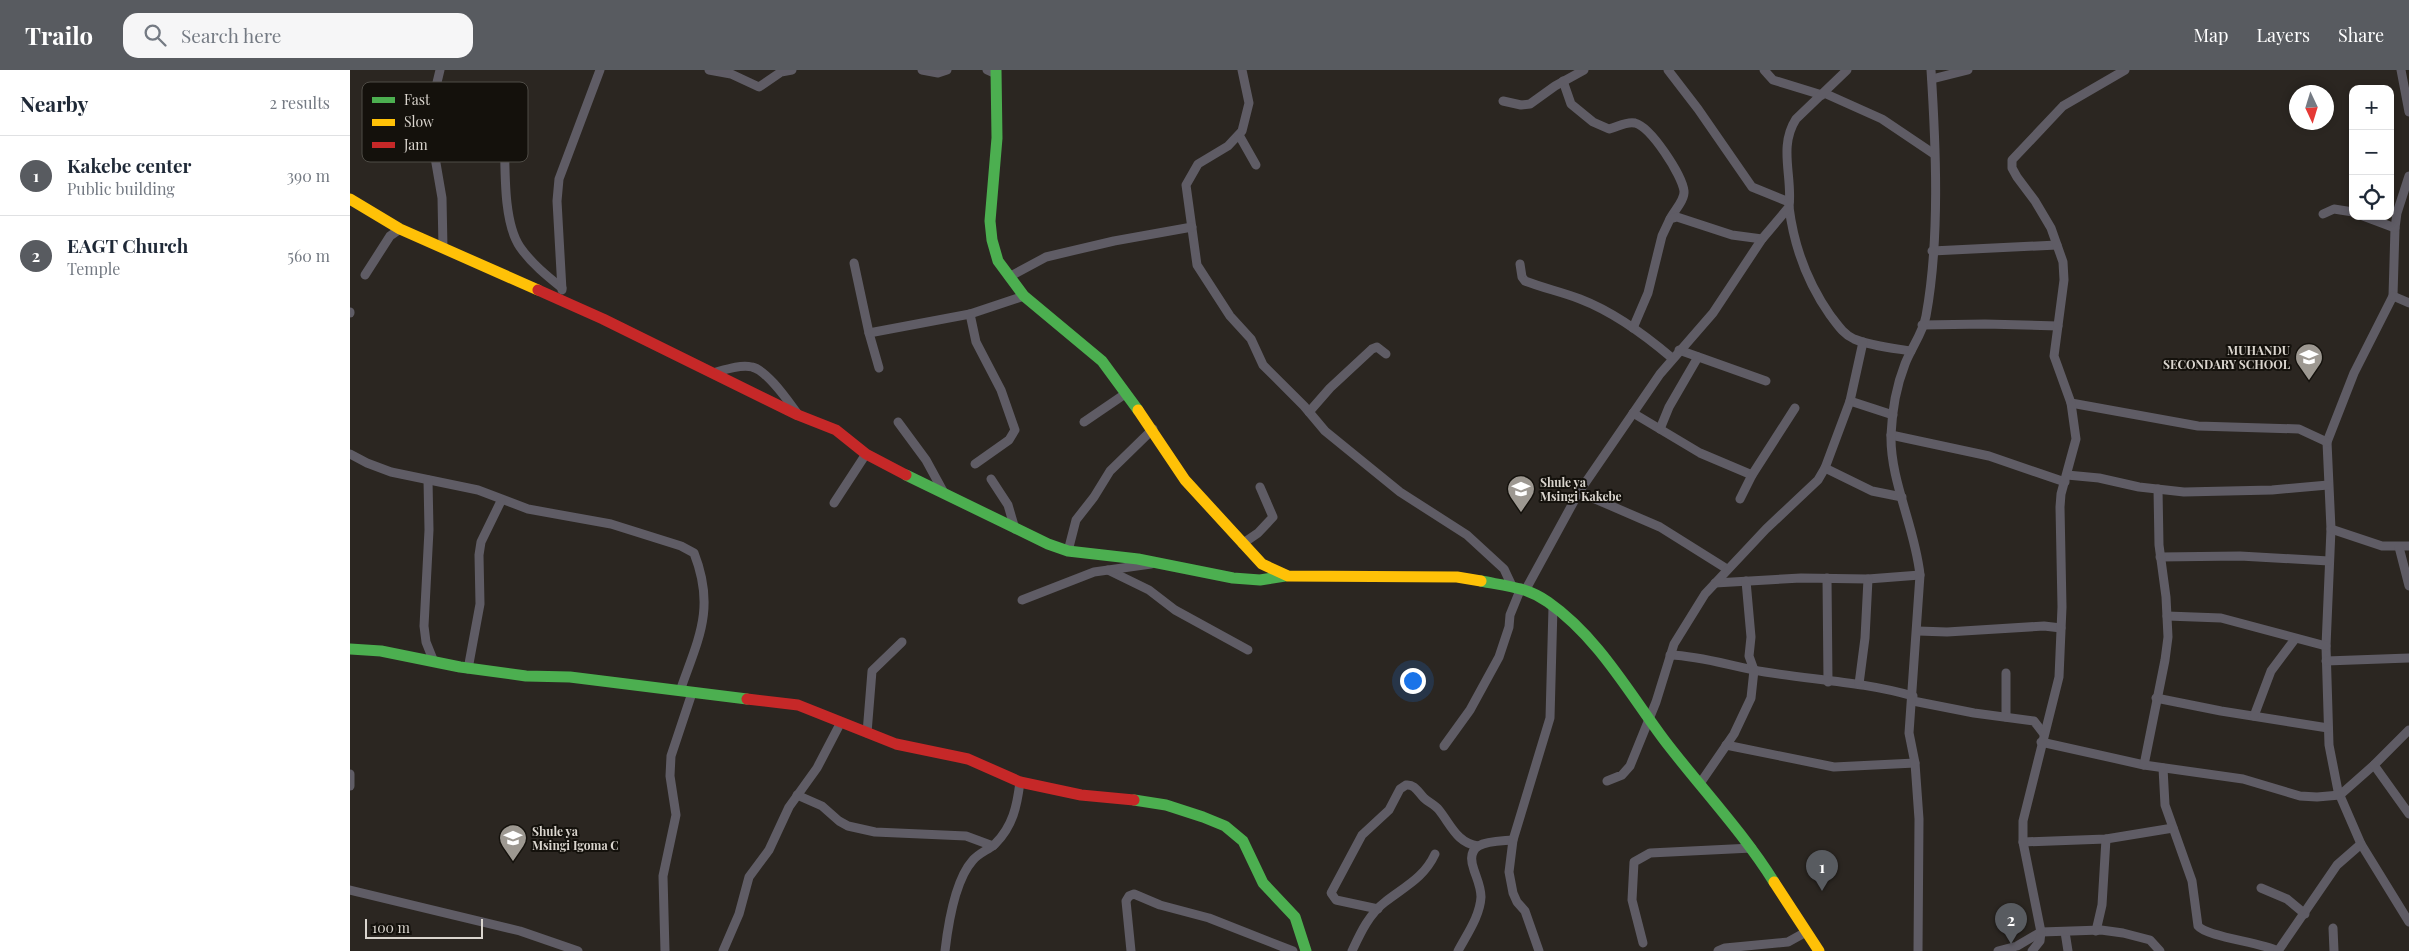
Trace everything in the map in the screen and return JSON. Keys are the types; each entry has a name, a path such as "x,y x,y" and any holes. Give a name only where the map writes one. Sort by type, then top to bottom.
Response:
{"street":[{"path":"562,301 556,201 559,179 600,70"},
{"path":"709,70 731,74 759,87 781,72 792,70"},
{"path":"922,70 938,73 946,70"},
{"path":"1242,70 1249,103 1244,127 1228,146 1198,164 1186,185 1186,196 1196,257 1201,271 1220,297 1230,316 1252,339 1265,368 1330,436 1372,472 1467,535 1504,569 1520,587 1554,607 1571,622 1603,656 1648,718 1752,848 1819,951"},
{"path":"1503,101 1530,104 1563,81 1584,70"},
{"path":"1668,70 1698,109 1752,187 1789,205"},
{"path":"1764,70 1773,80 1823,94 1882,119 1934,154"},
{"path":"1847,70 1796,119 1790,128 1786,149 1789,205 1795,245 1813,288 1839,328 1853,339 1911,352"},
{"path":"1918,951 1920,852 1916,763 1909,733 1918,631 1920,575 1917,551 1892,460 1891,435 1898,385 1926,317 1936,174 1932,74 1968,70"},
{"path":"2032,951 2040,941 2041,932 2023,842 2024,816 2059,677 2061,628 2060,507 2076,439 2071,403 2054,356 2064,271 2058,245 2051,228 2012,168 2012,160 2063,106 2126,70"},
{"path":"2401,70 2409,112"},
{"path":"993,72 997,138 990,221 992,240 998,261 1024,296 1095,354 1153,429 1185,480 1242,544 1262,564 1288,576"},
{"path":"1563,81 1571,104 1598,125 1609,129 1626,123 1635,123 1650,132 1676,172 1684,191 1683,197 1662,236 1648,293 1633,328"},
{"path":"1238,136 1256,165"},
{"path":"434,162 441,192 443,248"},
{"path":"505,162 507,205 512,231 527,256 562,288"},
{"path":"2409,176 2397,213 2393,296 2354,373 2326,442 2331,529 2326,646 2331,765 2340,795 2361,844 2409,922"},
{"path":"350,199 400,229 562,301 798,415 836,430 866,454 1015,530 1068,551 1159,563 1233,578 1260,580 1288,576 1456,577 1520,587"},
{"path":"1444,746 1470,710 1499,657 1510,628 1510,614 1520,587 1579,492 1672,358 1713,313 1762,239 1789,205"},
{"path":"2323,214 2334,209 2349,211"},
{"path":"1670,219 1677,217 1732,235 1762,239"},
{"path":"2374,220 2395,228"},
{"path":"1009,277 1046,257 1122,239 1192,227"},
{"path":"365,275 390,236 400,229"},
{"path":"1932,251 2058,245"},
{"path":"854,263 869,333 879,368"},
{"path":"1520,264 1522,277 1526,282 1581,299 1633,328 1672,358"},
{"path":"869,333 970,314 1024,296"},
{"path":"2393,296 2409,303"},
{"path":"970,314 976,342 1004,396 1015,430 1009,440 975,464"},
{"path":"1922,325 2058,326"},
{"path":"1607,781 1622,775 1630,766 1656,702 1670,655 1700,601 1727,569 1818,480 1825,468 1850,401 1863,342"},
{"path":"1309,412 1330,388 1372,349 1377,347 1386,354"},
{"path":"1679,350 1766,381"},
{"path":"1660,429 1669,407 1698,357"},
{"path":"713,373 730,368 755,368 771,381 798,415"},
{"path":"1084,422 1125,394"},
{"path":"1850,401 1893,415"},
{"path":"2071,403 2198,426 2299,429 2326,442"},
{"path":"1740,498 1752,475 1795,408"},
{"path":"1633,413 1708,456 1752,475"},
{"path":"898,422 926,460 945,493"},
{"path":"1068,551 1076,520 1094,497 1110,471 1153,429"},
{"path":"1891,435 1989,456 2066,478 2099,478 2158,489 2211,492 2328,485"},
{"path":"350,454 378,468 478,490 501,501 541,512 611,524 681,546 694,553 705,584 705,613 680,691"},
{"path":"834,503 866,454"},
{"path":"1825,468 1872,491 1902,497"},
{"path":"991,479 1008,505 1015,530"},
{"path":"428,480 429,530 424,626 426,642 434,662"},
{"path":"1242,544 1273,517 1260,487"},
{"path":"2144,765 2165,660 2167,616 2160,557 2158,489"},
{"path":"1579,492 1660,527 1727,569"},
{"path":"468,669 480,604 480,548 484,533 501,501"},
{"path":"2331,529 2382,546 2399,548 2409,546"},
{"path":"2399,548 2409,584"},
{"path":"2160,557 2249,556 2329,561"},
{"path":"1022,600 1075,578 1108,570 1159,563"},
{"path":"1108,570 1149,590 1175,610 1248,650"},
{"path":"1715,583 1827,578 1868,579 1920,575"},
{"path":"1827,578 1828,682"},
{"path":"1859,684 1865,638 1868,579"},
{"path":"1701,782 1734,734 1751,698 1754,670 1748,656 1751,637 1746,581"},
{"path":"1539,951 1528,919 1517,902 1510,884 1510,854 1550,718 1554,607"},
{"path":"2167,616 2221,618 2326,646"},
{"path":"1918,631 1947,632 2044,626 2061,628"},
{"path":"2254,716 2272,671 2295,639"},
{"path":"867,733 872,671 902,642"},
{"path":"350,649 381,651 468,669 526,676 570,677 798,705 896,744 968,759 1020,782 1081,795 1116,797 1166,805 1225,826 1243,841 1263,883 1295,917 1306,951"},
{"path":"1670,655 1692,656 1754,670 1828,682 1859,684 1974,713 2034,721 2043,738 2144,765 2243,779 2300,796 2340,795 2409,730"},
{"path":"2326,661 2409,658"},
{"path":"2006,673 2006,716"},
{"path":"665,951 663,876 676,815 670,776 671,756 692,693"},
{"path":"2156,698 2328,728"},
{"path":"723,951 739,914 749,877 769,850 797,795 817,768 842,722"},
{"path":"1726,745 1834,767 1916,763"},
{"path":"2374,765 2409,814"},
{"path":"2163,768 2165,805 2192,881 2197,924 2200,929 2261,944 2278,951 2282,942 2305,914 2337,865 2361,844"},
{"path":"350,774 350,786"},
{"path":"945,951 955,900 968,867 973,860 993,846 1012,822 1017,806 1020,782"},
{"path":"1378,909 1336,900 1331,893 1362,834 1389,810 1400,789 1406,785 1416,788 1424,798 1438,808 1461,840 1468,845 1478,846 1490,842 1513,840"},
{"path":"797,795 822,806 839,821 848,826 875,832 966,836 993,846"},
{"path":"2023,842 2106,838 2173,828"},
{"path":"2096,930 2102,905 2106,838"},
{"path":"1458,951 1475,919 1480,903 1480,887 1472,860 1473,851 1478,846"},
{"path":"1643,943 1632,900 1634,862 1650,853 1752,848"},
{"path":"1352,951 1362,930 1378,909 1423,874 1435,854"},
{"path":"2261,888 2287,899 2305,914"},
{"path":"350,890 520,931 578,951"},
{"path":"1131,951 1126,908 1129,896 1134,894 1160,905 1209,918 1293,951"},
{"path":"2332,928 2334,951"},
{"path":"1998,951 2017,946 2041,932 2096,930 2122,933 2150,940 2160,951"},
{"path":"1718,951 1725,948 1788,942 1806,932"},
{"path":"2065,932 2068,951"}],"traffic: fast":[{"path":"996,70 997,138 990,221 992,240 998,261 1024,296 1102,361 1138,410"},
{"path":"906,475 1048,544 1068,551 1138,559 1233,578 1260,580 1285,576"},
{"path":"1481,581 1516,588 1540,597 1566,616 1582,632 1598,649 1665,741 1749,845 1774,882"},
{"path":"350,649 381,651 460,667 526,676 570,677 747,699"},
{"path":"1134,800 1166,805 1203,817 1225,826 1243,841 1263,883 1295,917 1306,951"}],"traffic: slow":[{"path":"350,199 400,229 538,290"},
{"path":"1138,410 1185,480 1262,564 1288,576 1457,577 1481,581"},
{"path":"1774,882 1819,951"}],"traffic: jam":[{"path":"538,290 603,319 798,415 836,430 866,454 906,475"},
{"path":"747,699 798,705 896,744 968,759 1020,782 1081,795 1134,800"}],"place":[{"name":"MUHANDU SECONDARY SCHOOL","path":"2309,381"},
{"name":"Shule ya Msingi Kakebe","path":"1521,513"},
{"name":"Shule ya Msingi Igoma C","path":"513,862"},
{"name":"Kakebe center","path":"1822,891"},
{"name":"EAGT Church","path":"2011,944"}]}
